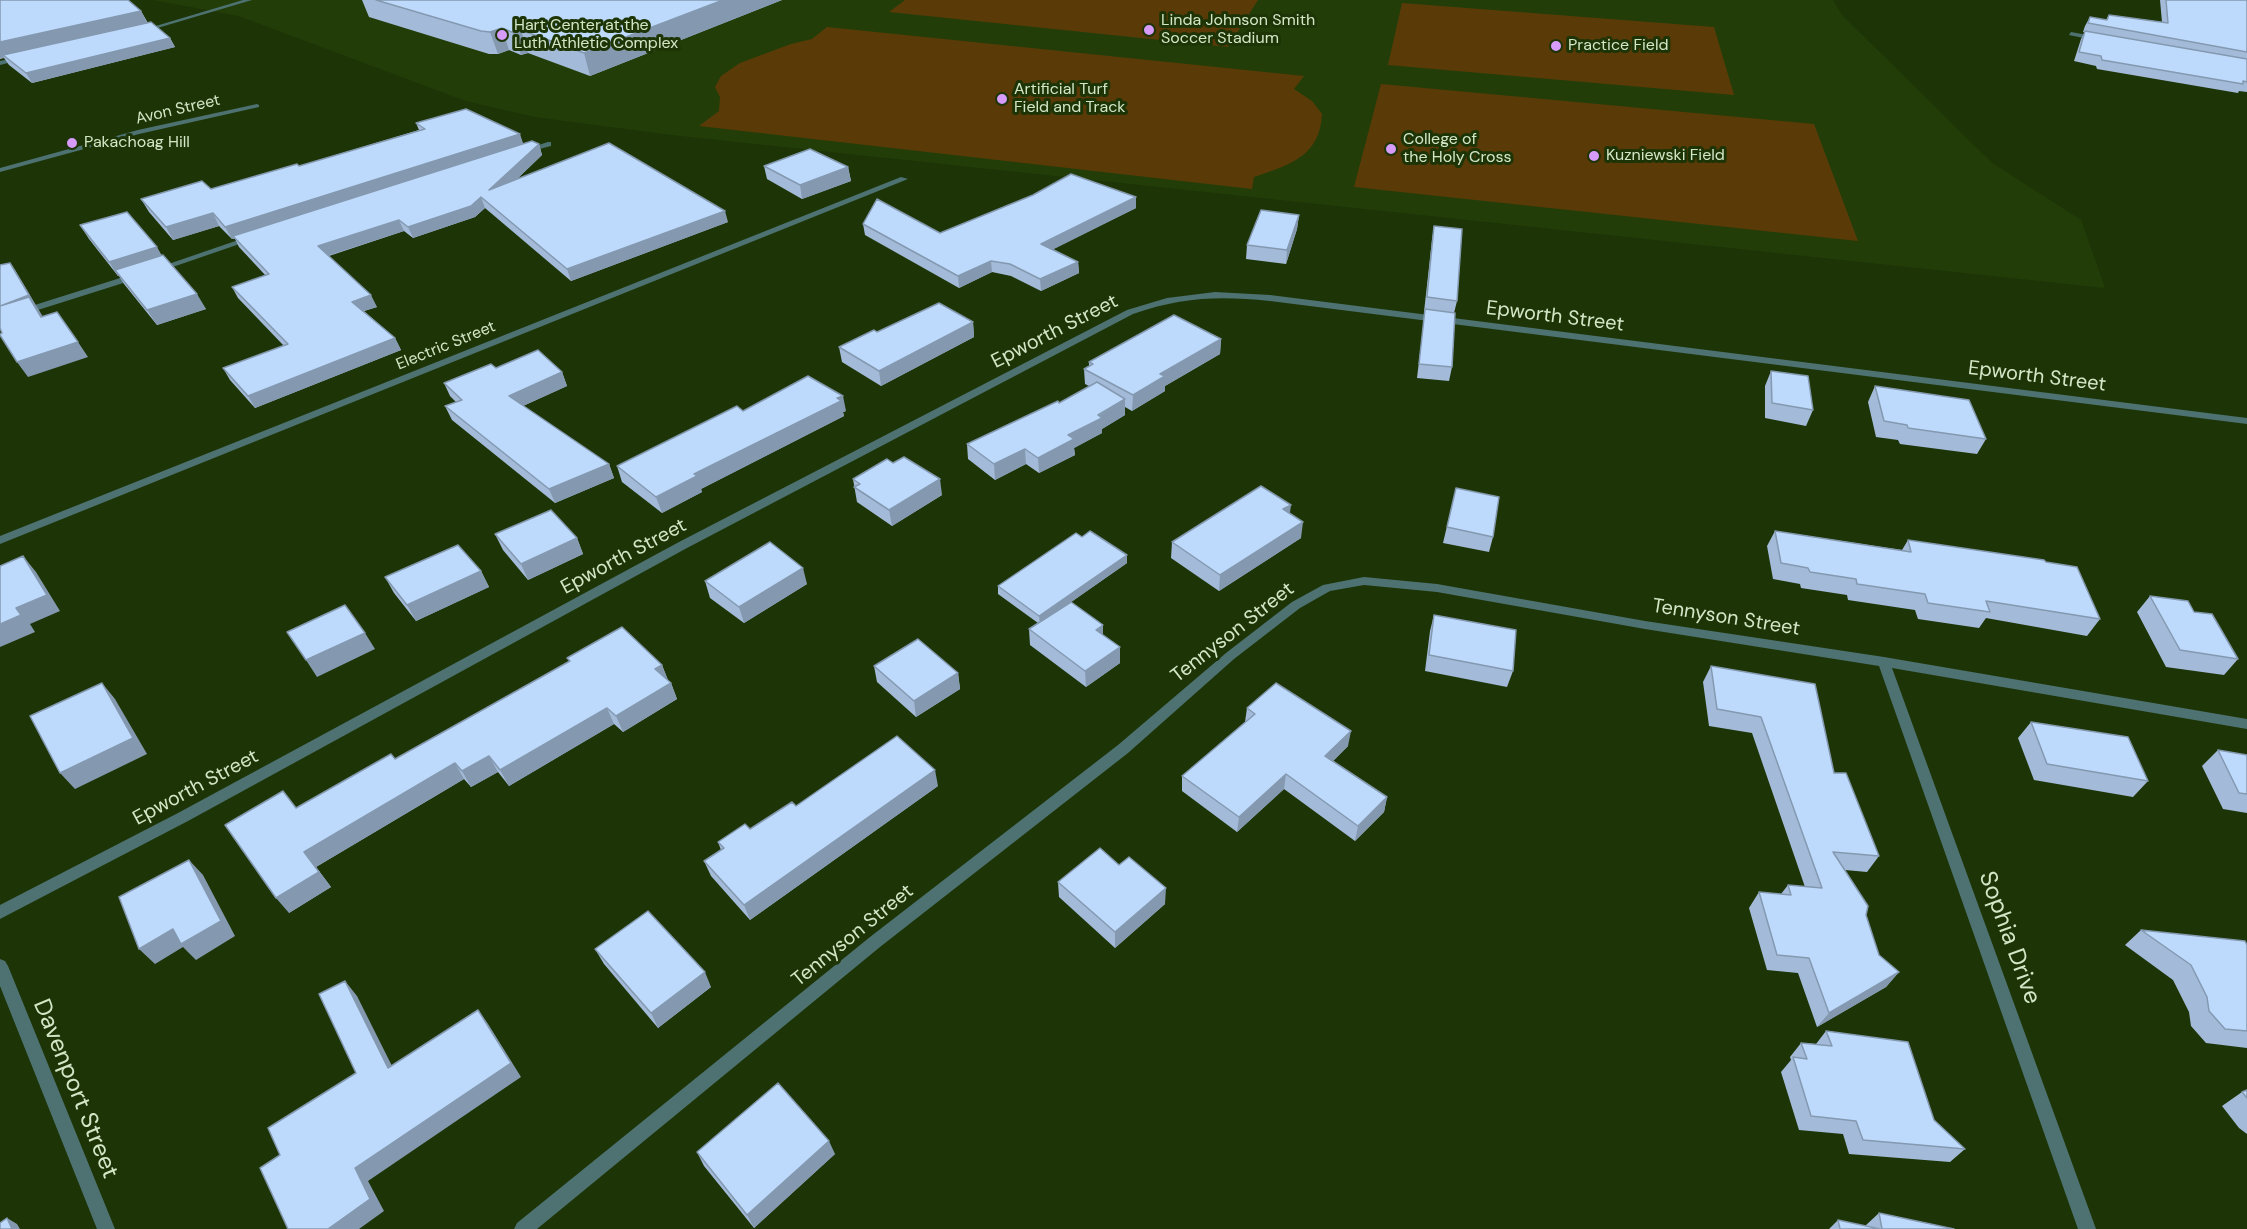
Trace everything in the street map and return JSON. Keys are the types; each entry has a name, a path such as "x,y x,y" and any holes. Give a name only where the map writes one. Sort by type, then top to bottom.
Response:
{"street":[{"path":"136,32 249,0"},
{"path":"2071,34 2105,40"},
{"path":"0,63 34,55"},
{"name":"Avon Street","path":"0,170 138,132 257,106"},
{"path":"514,154 548,144"},
{"name":"Electric Street","path":"0,540 904,179"},
{"path":"0,319 262,235"},
{"name":"Epworth Street","path":"0,912 183,817 683,545 1119,318 1157,302 1187,295 1223,294 1270,298 2247,421"},
{"name":"Tennyson Street","path":"523,1229 875,942 1123,749 1296,604 1327,588 1364,581 1437,588 1645,625 1884,662 2247,724"},
{"name":"Sophia Drive","path":"1884,662 2087,1229"},
{"name":"Davenport Street","path":"0,966 106,1229"}],"shaded area":[{"name":"College of the Holy Cross","path":"153,0 1833,0 1842,15 1992,163 2081,220 2105,288 672,135 535,117 466,101 239,16"},
{"name":"Linda Johnson Smith Soccer Stadium","path":"905,0 1258,0 1228,47 889,12"},
{"name":"Practice Field","path":"1402,3 1714,27 1734,95 1388,65"},
{"path":"827,27 1304,76 1294,89 1312,101 1322,114 1320,128 1316,140 1301,157 1280,168 1254,177 1252,189 699,126 719,111 720,97 715,87 721,76 740,63 791,44 812,39"},
{"name":"Kuzniewski Field","path":"1381,84 1814,124 1858,241 1354,187"}],"building":[{"path":"0,0 128,0 141,11 0,42"},
{"path":"376,0 723,0 584,53 521,30 514,33 502,28 490,32 481,31"},
{"path":"2166,0 2247,0 2247,52 2088,23 2090,17 2107,20 2109,15 2168,23"},
{"path":"151,22 170,38 26,73 3,55"},
{"path":"2085,31 2247,59 2247,82 2243,81 2243,84 2102,60 2101,56 2079,52"},
{"path":"466,109 520,134 225,227 213,213 166,227 141,199 202,181 211,189 297,164 299,166 425,129 416,123"},
{"path":"532,141 539,144 489,190 609,143 725,211 567,269 481,197 471,206 408,227 399,220 318,246 371,295 352,302 395,338 248,396 223,368 288,344 232,287 269,274 233,236"},
{"path":"810,149 848,167 800,185 764,166"},
{"path":"1071,174 1136,197 1041,244 1078,262 1040,279 1010,264 991,261 958,276 863,224 877,199 940,233 1033,195"},
{"path":"1261,210 1299,215 1287,250 1247,245"},
{"path":"127,212 157,247 109,262 80,225"},
{"path":"1434,226 1462,229 1457,301 1427,297"},
{"path":"163,255 197,294 147,310 115,270"},
{"path":"10,263 29,295 0,306 0,265"},
{"path":"29,297 41,317 57,312 78,342 17,362 0,335 2,333 0,306"},
{"path":"939,303 973,322 879,371 839,347 874,330 877,332"},
{"path":"1425,309 1455,313 1452,367 1419,364"},
{"path":"1174,315 1221,339 1160,374 1165,376 1133,395 1084,369 1093,364 1089,362"},
{"path":"538,350 562,372 509,396 609,464 549,489 445,406 462,400 444,383 491,364 496,368"},
{"path":"1771,371 1808,376 1813,410 1772,403"},
{"path":"808,376 843,396 837,398 841,401 694,474 697,476 656,497 617,466 737,406 743,411"},
{"path":"1097,382 1125,399 1098,415 1102,418 1068,435 1074,439 1038,458 1025,449 994,464 967,444 1058,401 1059,403"},
{"path":"1875,386 1969,400 1986,439 1908,428 1907,425 1884,421"},
{"path":"904,457 940,479 889,510 854,487 860,484 853,479 887,459 893,463"},
{"path":"1261,486 1291,505 1283,509 1303,522 1220,575 1172,542"},
{"path":"1456,488 1499,497 1493,537 1447,527"},
{"path":"551,510 577,538 521,564 495,534"},
{"path":"1090,531 1127,555 1039,616 998,586 1076,533 1082,537"},
{"path":"1775,531 1911,552 1908,540 2077,567 2100,619 1986,601 1990,612 1928,603 1925,594 1857,584 1856,579 1810,572 1808,568 1781,563"},
{"path":"770,542 803,568 739,607 705,581"},
{"path":"458,545 481,571 407,605 385,577"},
{"path":"23,556 47,595 16,608 21,615 0,624 0,566"},
{"path":"2150,596 2188,601 2194,612 2212,614 2238,659 2180,650"},
{"path":"1071,602 1103,625 1096,630 1120,647 1085,671 1029,629"},
{"path":"345,605 365,633 306,660 287,632"},
{"path":"1434,615 1516,630 1513,671 1429,655"},
{"path":"622,627 662,665 655,669 671,683 616,716 607,708 500,770 489,756 462,771 455,763 304,852 319,872 276,898 225,825 283,791 296,808 391,754 395,759 570,661 567,658"},
{"path":"918,639 958,673 914,701 874,666"},
{"path":"1711,666 1815,684 1834,773 1846,773 1879,856 1833,852 1868,906 1866,915 1879,955 1899,972 1829,1013 1809,958 1777,955 1759,892 1791,895 1788,885 1822,888 1761,717 1717,709"},
{"path":"102,683 133,738 60,773 30,716"},
{"path":"1276,683 1351,731 1325,756 1387,797 1358,826 1286,774 1239,817 1182,776 1255,714 1247,708"},
{"path":"2031,722 2128,737 2148,781 2047,764"},
{"path":"897,736 935,770 744,905 704,861 724,848 718,842 745,824 750,829 792,802 796,806"},
{"path":"2218,750 2247,755 2247,794 2239,793"},
{"path":"1100,848 1119,865 1129,857 1166,888 1115,932 1058,882"},
{"path":"189,860 221,921 181,944 173,929 139,949 119,897"},
{"path":"648,911 705,972 651,1013 595,949"},
{"path":"2141,930 2245,941 2247,945 2247,1031 2225,1029 2209,1011 2207,997 2191,965"},
{"path":"345,981 388,1068 478,1010 511,1063 355,1168 370,1199 328,1229 288,1229 260,1168 280,1155 268,1128 356,1073 319,994"},
{"path":"1826,1031 1908,1042 1934,1120 1965,1149 1863,1140 1856,1121 1811,1116 1793,1057 1807,1059 1801,1043 1832,1046"},
{"path":"778,1083 829,1141 747,1215 697,1152"},
{"path":"1879,1213 1954,1229 1882,1229"},
{"path":"7,1218 12,1229 0,1229 0,1223"},
{"path":"1838,1220 1880,1229 1840,1229"}],"place":[{"name":"Linda Johnson Smith Soccer Stadium","path":"1149,30"},
{"name":"Hart Center at the Luth Athletic Complex","path":"502,35"},
{"name":"Practice Field","path":"1556,46"},
{"name":"Artificial Turf Field and Track","path":"1002,99"},
{"name":"Pakachoag Hill","path":"72,143"},
{"name":"College of the Holy Cross","path":"1391,149"},
{"name":"Kuzniewski Field","path":"1594,156"}]}
